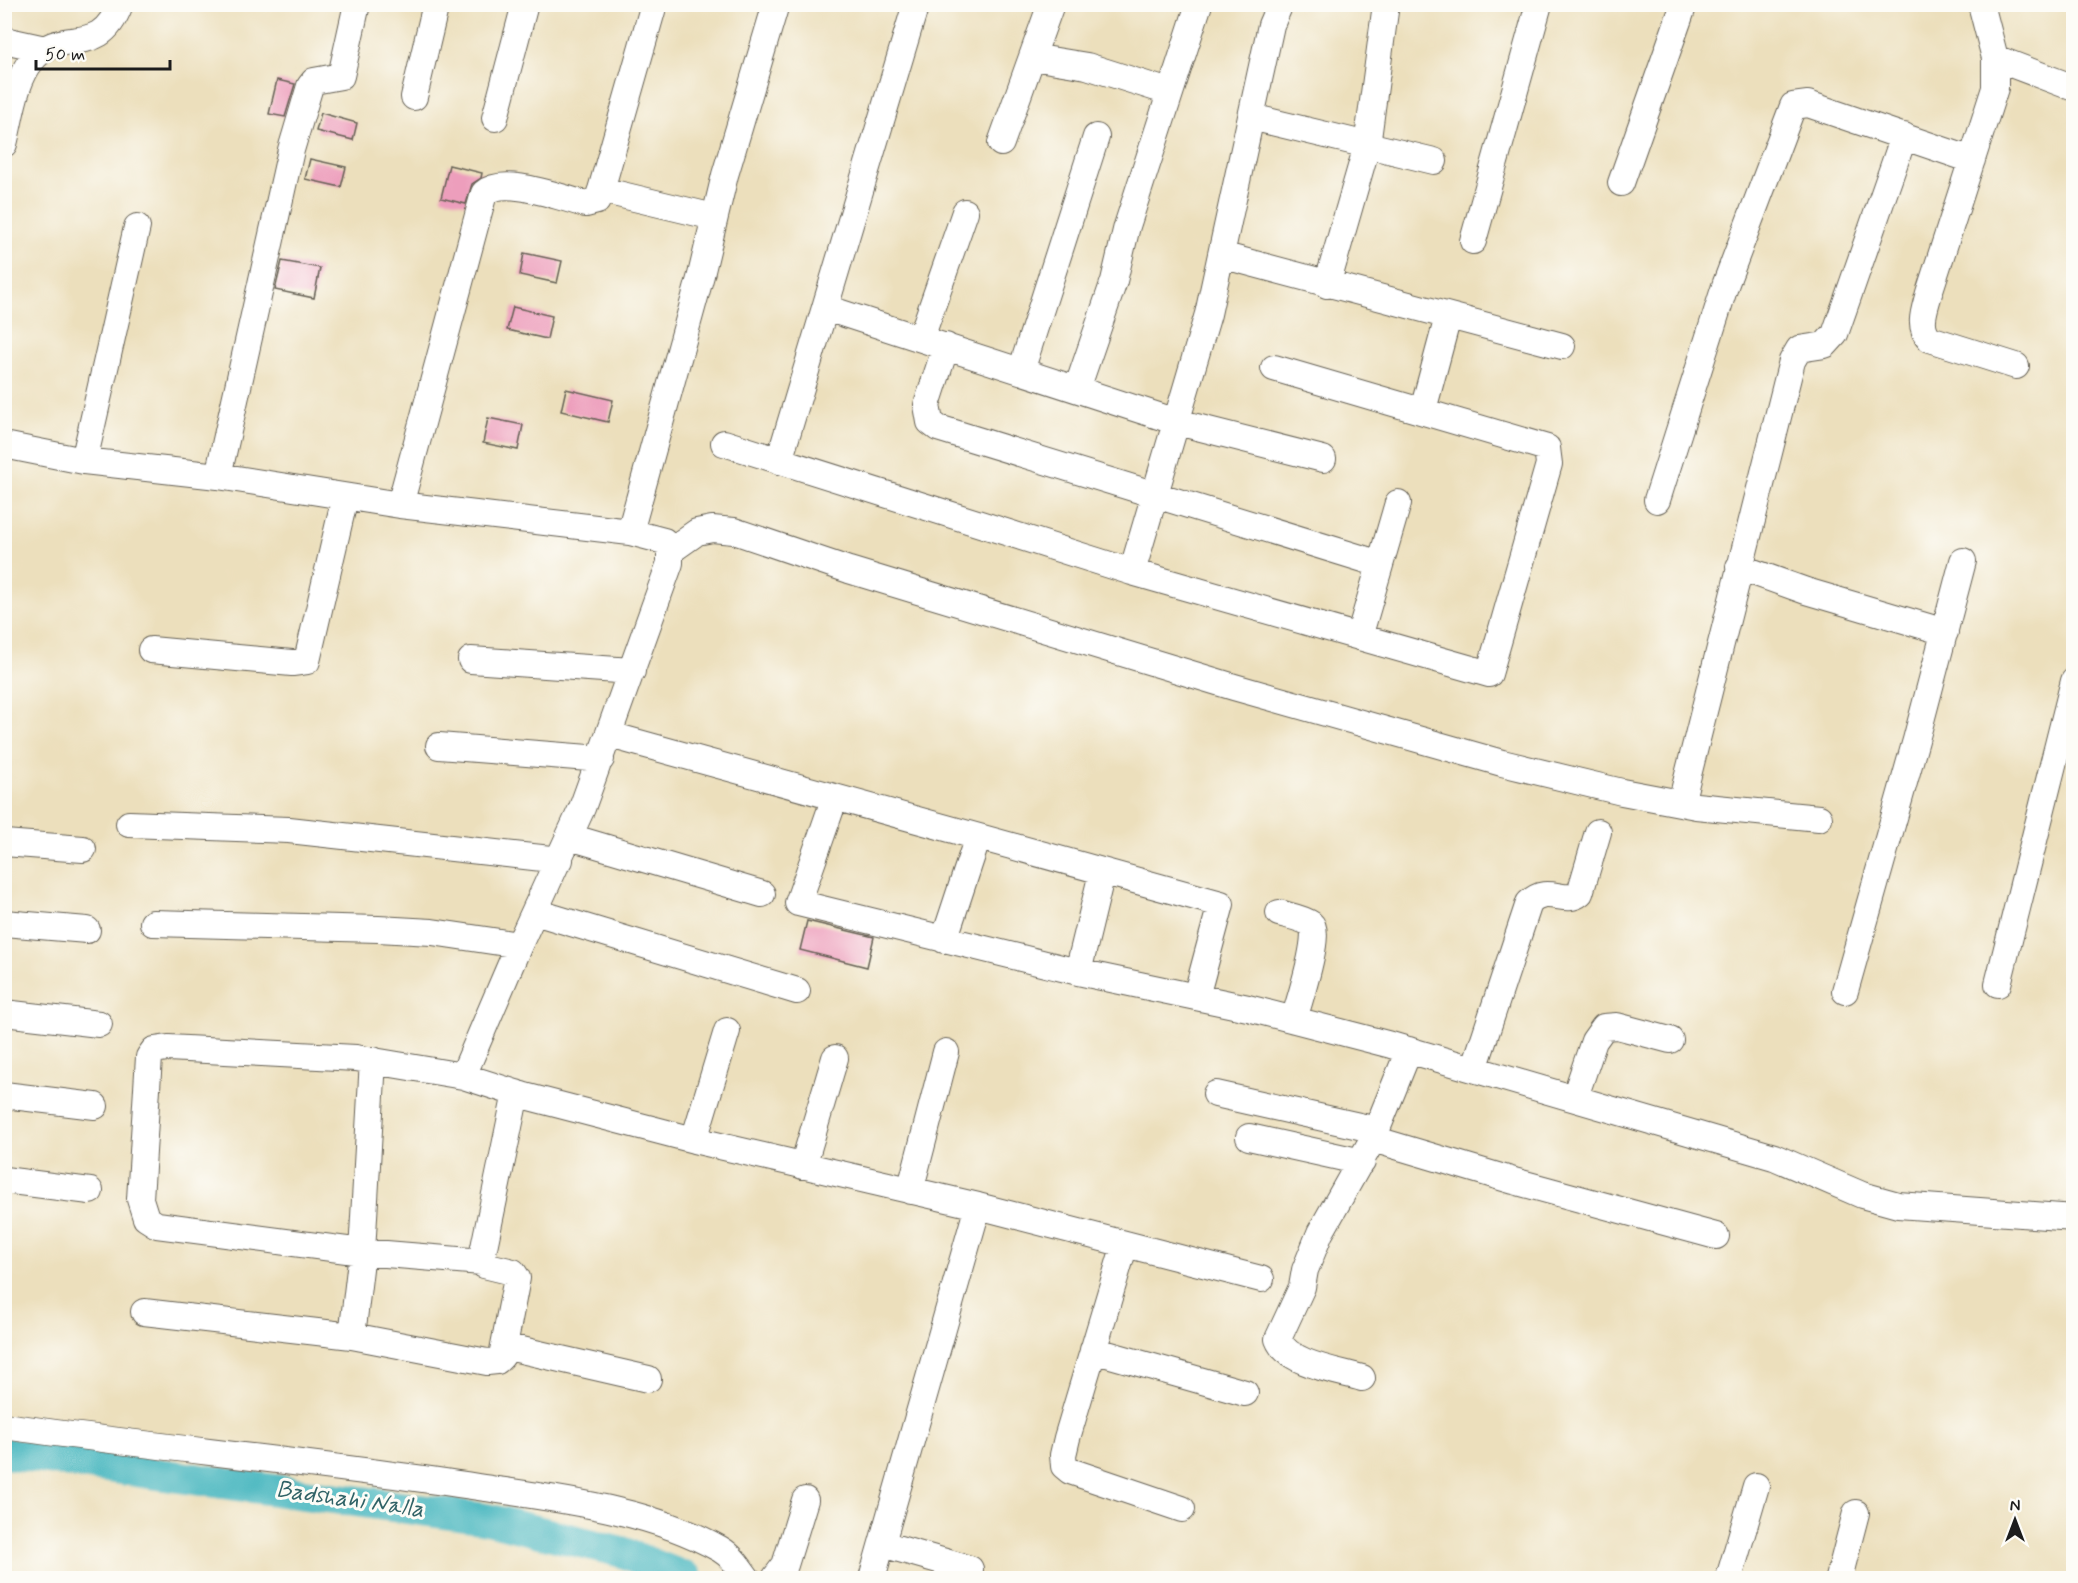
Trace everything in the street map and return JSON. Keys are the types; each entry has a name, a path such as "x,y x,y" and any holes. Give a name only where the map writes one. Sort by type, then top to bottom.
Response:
{"street":[{"path":"4,144 21,80 32,61 45,48 61,42 87,40 103,34 114,20 120,4"},
{"path":"218,476 291,150 310,86 314,81 341,76 357,4"},
{"path":"414,97 436,4"},
{"path":"495,118 525,4"},
{"path":"400,506 484,193 492,186 512,186 586,204 597,201 654,4"},
{"path":"630,532 701,275 714,217 776,4"},
{"path":"779,461 916,4"},
{"path":"1001,143 1051,4"},
{"path":"1077,389 1114,281 1126,225 1199,4"},
{"path":"1132,572 1156,497 1208,314 1271,25 1280,4"},
{"path":"1364,4 1369,4"},
{"path":"1327,285 1367,146 1386,4"},
{"path":"1473,241 1539,4"},
{"path":"1621,183 1684,4"},
{"path":"1981,4 1995,58 1992,101 1929,293 1922,324 1924,333 1930,339 2016,366"},
{"path":"4,40 45,48"},
{"path":"1032,57 1087,66 1169,92"},
{"path":"1995,58 2073,88"},
{"path":"1657,500 1726,283 1793,106 1808,104 1972,160"},
{"path":"1251,117 1434,161"},
{"path":"1681,803 1792,361 1799,349 1825,345 1835,334 1904,136"},
{"path":"1021,370 1096,137"},
{"path":"601,190 714,217"},
{"path":"921,338 965,212"},
{"path":"84,461 137,227"},
{"path":"1221,255 1562,346"},
{"path":"826,308 1177,422 1323,459"},
{"path":"1423,410 1448,317"},
{"path":"946,346 927,405 930,422 938,428 1156,497 1380,564"},
{"path":"724,443 1132,572 1489,674 1549,464 1547,448 1274,368"},
{"path":"4,445 84,461 218,476 400,506 630,532 664,541 670,551 670,563 601,759 565,848 519,945 463,1076"},
{"path":"152,650 292,663 308,660 345,497"},
{"path":"1359,637 1398,503"},
{"path":"670,551 697,532 712,529 734,531 860,574 1234,687 1542,774 1681,803 1819,818"},
{"path":"1845,991 1963,561"},
{"path":"1739,567 1806,591 1945,632"},
{"path":"471,660 632,672"},
{"path":"1998,984 2073,681"},
{"path":"610,735 1102,873 1221,904 1197,997"},
{"path":"439,747 601,759"},
{"path":"835,797 798,903 1078,972 1294,1020 1409,1050 1774,1157 1862,1195 1898,1205 2073,1218"},
{"path":"129,824 289,830 565,848 762,894"},
{"path":"1474,1069 1529,903 1536,896 1547,894 1569,897 1580,893 1598,832"},
{"path":"944,940 978,837"},
{"path":"4,843 83,849"},
{"path":"1078,972 1102,873"},
{"path":"535,912 797,991"},
{"path":"1279,913 1305,921 1315,930 1294,1020"},
{"path":"4,923 87,930"},
{"path":"153,923 378,928 432,932 519,945"},
{"path":"4,1013 99,1024"},
{"path":"1575,1097 1594,1041 1604,1027 1617,1026 1670,1040"},
{"path":"694,1140 727,1031"},
{"path":"144,1312 352,1336 487,1362 497,1361 502,1356 518,1278 513,1272 484,1265 482,1262 362,1252 157,1225 146,1218 140,1199 146,1074 149,1057 154,1050 168,1048 373,1060 463,1076 516,1093 694,1140 978,1206 1261,1279"},
{"path":"1362,1378 1298,1359 1286,1352 1278,1339 1302,1287 1305,1270 1325,1223 1362,1162 1409,1050"},
{"path":"910,1191 946,1052"},
{"path":"802,1166 835,1058"},
{"path":"352,1336 362,1252 373,1060"},
{"path":"482,1262 516,1093"},
{"path":"1216,1094 1375,1135 1514,1181 1716,1236"},
{"path":"4,1095 95,1106"},
{"path":"1249,1137 1362,1162"},
{"path":"4,1180 90,1191"},
{"path":"872,1578 978,1206"},
{"path":"1125,1244 1067,1438 1063,1455 1064,1466 1070,1471 1182,1509"},
{"path":"504,1346 648,1379"},
{"path":"1093,1350 1245,1393"},
{"path":"4,1426 423,1479 581,1503 676,1530 707,1542 734,1560 747,1578"},
{"path":"1730,1578 1756,1486"},
{"path":"776,1578 785,1565 806,1500"},
{"path":"1839,1578 1856,1513"},
{"path":"882,1544 970,1569"}],"building":[{"path":"277,80 295,84 285,117 269,114"},
{"path":"321,113 357,123 353,140 316,131"},
{"path":"310,159 346,167 341,187 305,179"},
{"path":"449,165 482,173 481,178 472,184 466,204 441,198"},
{"path":"524,253 562,261 557,283 520,275"},
{"path":"282,261 320,268 314,298 275,290"},
{"path":"513,307 552,316 547,339 507,330"},
{"path":"566,389 613,400 608,422 561,411"},
{"path":"488,418 523,425 518,450 483,443"},
{"path":"807,921 874,937 867,967 800,950"}],"waterway":[{"name":"Badshahi Nalla","path":"4,1453 487,1519 622,1552 687,1578"}]}
